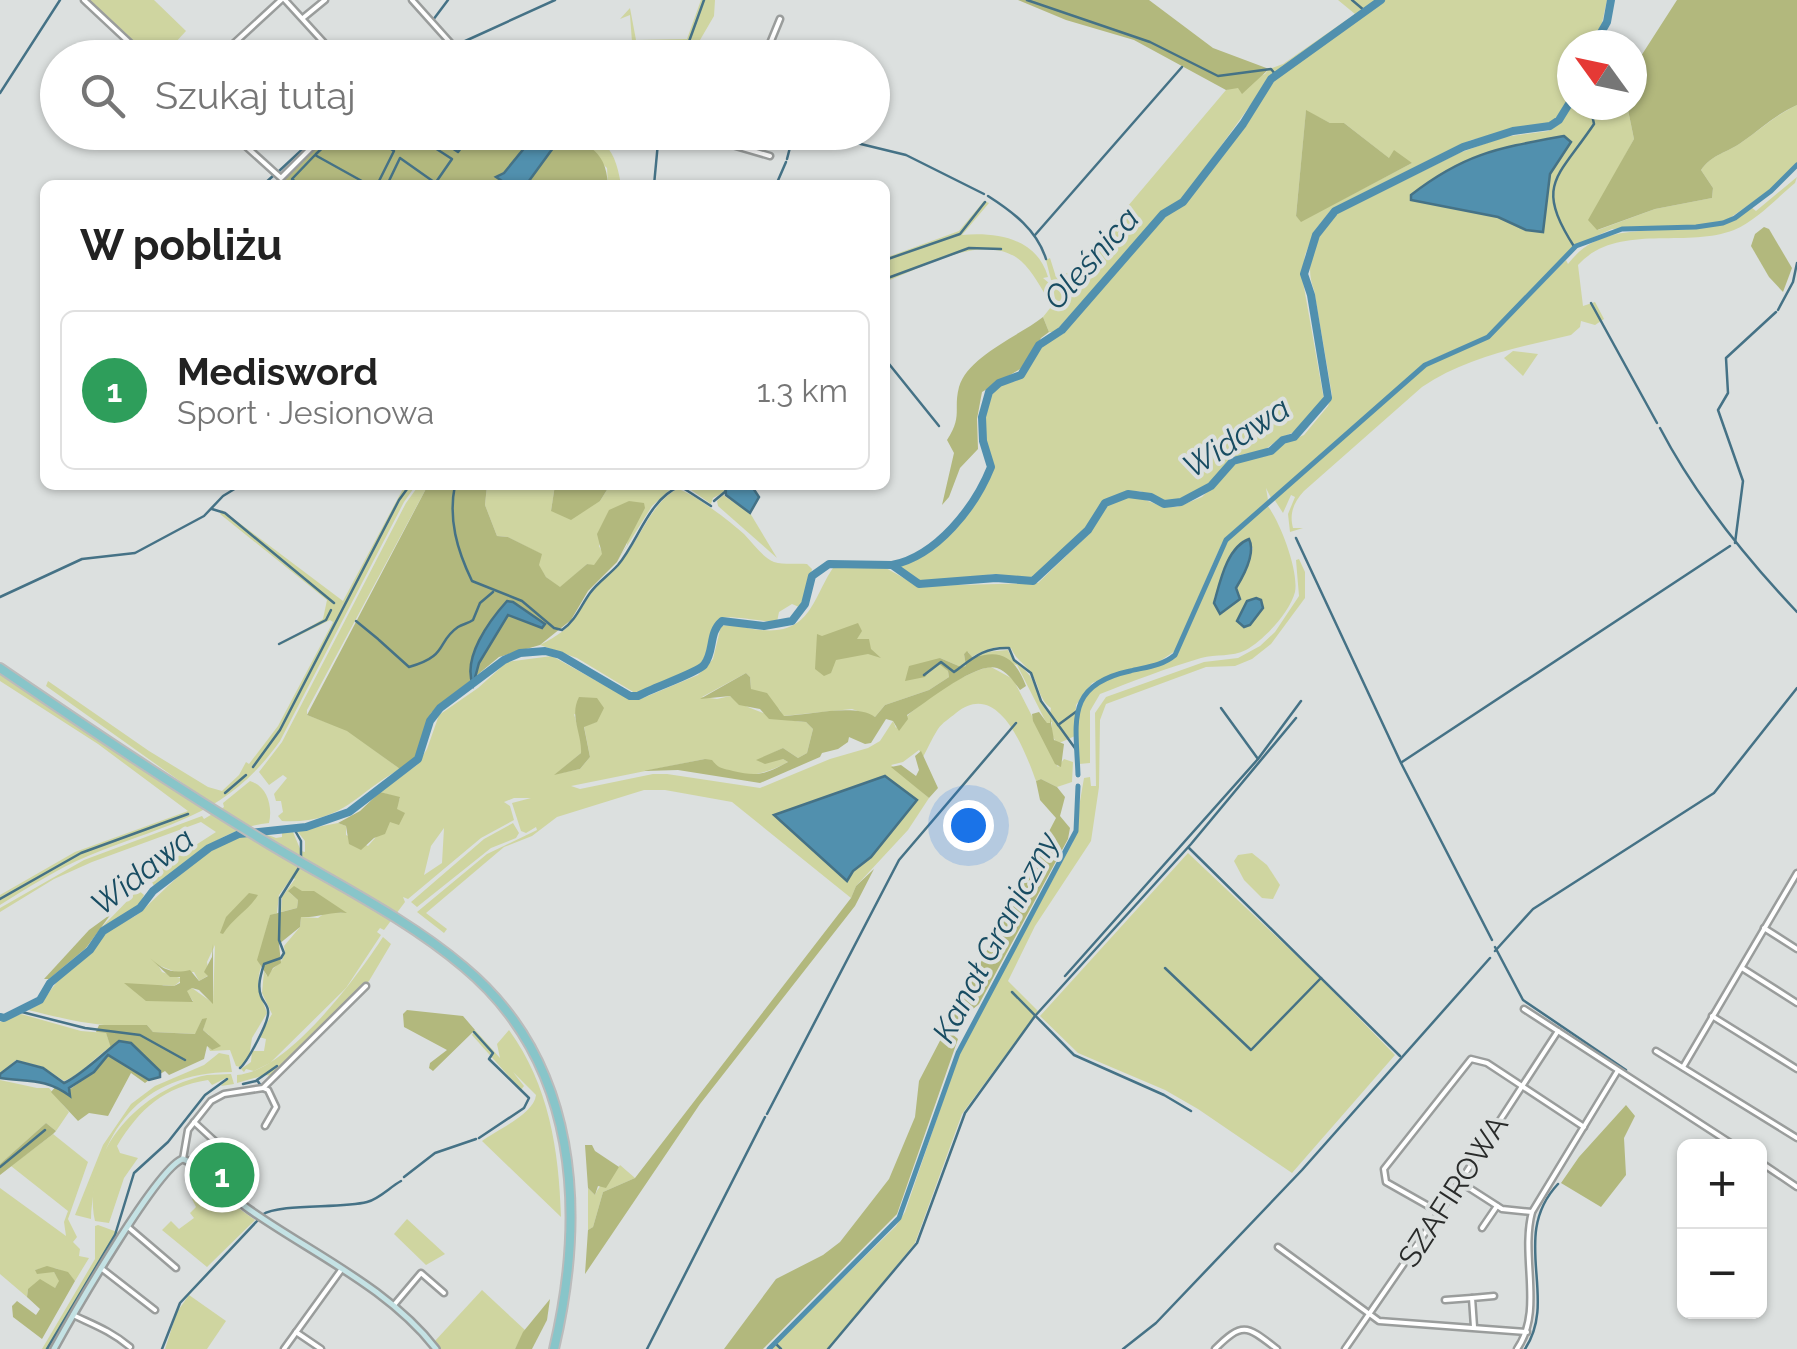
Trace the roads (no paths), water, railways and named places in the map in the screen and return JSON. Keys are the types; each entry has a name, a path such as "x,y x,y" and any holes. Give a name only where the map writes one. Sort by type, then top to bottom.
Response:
{"main road":[{"path":"0,668 203,804 408,927 463,966 497,998 522,1032 548,1079 566,1142 571,1176 570,1256 554,1349"}],"street":[{"path":"85,0 127,40"},
{"path":"238,40 283,0 323,40"},
{"path":"303,18 325,0"},
{"path":"412,0 448,40"},
{"path":"771,40 780,19"},
{"path":"250,150 282,178 309,150"},
{"path":"749,150 770,156"},
{"path":"1683,1068 1797,873"},
{"path":"1764,928 1797,948"},
{"path":"1740,967 1797,1003"},
{"path":"183,1159 185,1138 194,1122 220,1096 263,1088 366,986"},
{"path":"1524,1009 1724,1139"},
{"path":"1712,1016 1797,1068"},
{"name":"SZAFIROWA","path":"1345,1349 1558,1031"},
{"path":"1656,1051 1797,1138"},
{"path":"1440,1212 1386,1182 1384,1170 1470,1059 1482,1060 1584,1127"},
{"path":"1516,1349 1531,1314 1527,1235 1532,1212 1618,1072"},
{"path":"263,1088 276,1107 265,1126"},
{"path":"194,1122 231,1156"},
{"path":"54,1349 128,1227 170,1166 183,1159"},
{"path":"183,1159 248,1208 394,1305 436,1349"},
{"path":"1767,1167 1797,1187"},
{"path":"1460,1182 1497,1206 1532,1212"},
{"path":"1482,1228 1497,1206"},
{"path":"128,1227 176,1268"},
{"path":"1278,1247 1380,1320 1526,1332"},
{"path":"101,1268 156,1310"},
{"path":"284,1349 341,1270"},
{"path":"394,1305 421,1273 444,1293"},
{"path":"1445,1300 1494,1296"},
{"path":"1472,1298 1474,1327"},
{"path":"73,1314 98,1328 106,1328 130,1346"},
{"path":"1215,1349 1234,1330 1242,1328 1256,1332 1277,1349"},
{"path":"296,1332 321,1349"}],"water":[{"path":"1564,136 1571,142 1550,174 1543,232 1526,230 1498,217 1411,200 1411,195 1430,181 1466,161"},
{"path":"523,150 552,150 530,180 496,177"},
{"path":"726,490 754,490 759,497 750,513 726,495"},
{"path":"1249,539 1250,557 1236,588 1240,599 1220,614 1214,603 1226,566 1235,549"},
{"path":"1256,598 1263,608 1244,627 1237,621 1247,601"},
{"path":"507,601 545,624 542,628 508,615 479,663 473,685 474,652 485,629"},
{"path":"885,776 917,800 847,881 774,815"},
{"path":"119,1041 131,1043 160,1071 160,1077 149,1080 108,1055 94,1072 69,1088 70,1096 45,1083 0,1078 17,1061 43,1068 64,1083"}],"waterway":[{"path":"0,93 60,0"},
{"path":"442,30 433,20 448,0"},
{"path":"467,40 555,0"},
{"path":"690,40 704,0"},
{"path":"1027,0 1150,42 1218,76 1271,69 1276,75"},
{"path":"1352,0 1365,11"},
{"name":"Oleśnica","path":"892,565 909,560 939,541 965,513 984,482 991,467 983,441 982,417 989,392 999,383 1021,375 1039,345 1062,330 1163,214 1183,202 1243,124 1271,79 1381,0"},
{"name":"Widawa","path":"1602,30 1611,0"},
{"path":"1035,235 1182,67"},
{"name":"Widawa","path":"0,1017 40,1000 50,983 90,950 103,931 140,908 153,891 209,848 239,834 306,827 349,812 418,759 430,721 440,708 504,660 520,653 545,651 560,655 630,696 638,696 704,665 722,621 764,626 792,621 805,604 812,576 829,564 892,565 919,584 996,578 1033,581 1088,530 1105,503 1128,494 1151,497 1164,504 1181,502 1211,486 1233,461 1271,451 1283,440 1294,437 1328,398 1304,274 1316,235 1335,211 1463,147 1513,131 1550,126 1559,120"},
{"path":"1575,248 1555,209 1553,195 1561,171 1593,120"},
{"path":"278,172 302,150"},
{"path":"316,154 320,150"},
{"path":"380,180 393,150"},
{"path":"437,180 452,159 438,150"},
{"path":"455,150 460,150"},
{"path":"654,180 657,150"},
{"path":"787,159 789,150"},
{"path":"885,150 906,155 984,194"},
{"path":"293,180 315,155 360,180"},
{"path":"389,180 400,158 431,180"},
{"path":"778,180 786,162"},
{"name":"Kanał Graniczny","path":"1078,775 1076,722 1084,696 1109,677 1159,664 1175,655 1226,540 1425,365 1488,337 1576,246 1622,229 1723,223 1771,191 1797,165"},
{"path":"268,180 274,175"},
{"path":"988,196 1023,223 1037,239 1046,259"},
{"path":"890,258 960,234 985,202"},
{"path":"890,277 969,248 1001,249"},
{"path":"1778,310 1793,282 1797,263"},
{"path":"1591,303 1657,423"},
{"path":"1735,543 1743,481 1718,410 1728,393 1726,358 1776,312"},
{"path":"890,365 939,426"},
{"path":"1660,428 1722,524 1797,612"},
{"path":"0,597 82,559 135,553 204,516 233,490"},
{"path":"253,767 280,730 406,490"},
{"path":"455,490 455,534 472,581 522,601 554,628 562,630 593,589 618,565 652,511 673,490"},
{"path":"686,490 711,506"},
{"path":"714,501 726,491"},
{"path":"212,509 225,513 334,603"},
{"path":"1296,538 1401,763 1492,940"},
{"path":"1402,762 1730,546"},
{"path":"379,640 409,667 422,663 458,627 473,620 480,603 493,592"},
{"path":"279,644 326,620 331,610"},
{"path":"356,621 378,639"},
{"path":"924,675 941,662 954,672 986,651 1009,648 1014,660 1031,673 1041,701 1077,751"},
{"path":"1495,951 1533,909 1714,793 1797,688"},
{"path":"1065,976 1258,759 1301,701"},
{"path":"1221,708 1258,759"},
{"path":"1058,725 1077,711"},
{"path":"828,1349 917,1243 965,1113 1035,1016 1191,844 1296,718"},
{"path":"767,1114 899,860 1016,723"},
{"path":"225,793 246,775"},
{"name":"Kanał Graniczny","path":"769,1349 899,1218 958,1053 1076,831 1078,786"},
{"path":"0,899 81,853 188,814"},
{"path":"293,827 301,841 301,858"},
{"path":"1189,848 1400,1056"},
{"path":"240,1068 268,1016 259,984 264,964 284,953 279,940 280,898 300,866"},
{"path":"1495,947 1523,1000 1626,1070"},
{"path":"1123,1349 1156,1323 1302,1170 1490,958"},
{"path":"1165,968 1251,1050 1321,978"},
{"path":"1012,992 1074,1055 1191,1111"},
{"path":"18,1011 85,1028 140,1035 185,1060"},
{"path":"474,1032 493,1053 489,1059 529,1098 524,1108 479,1138"},
{"path":"261,1086 257,1080 277,1066"},
{"path":"47,1349 115,1235 134,1173 168,1142 205,1095 227,1079"},
{"path":"243,1084 256,1081"},
{"path":"647,1349 765,1117"},
{"path":"0,1167 45,1130"},
{"path":"404,1177 435,1153 476,1139"},
{"path":"262,1215 282,1209 367,1202 401,1181"},
{"path":"1525,1349 1538,1309 1537,1225 1544,1204 1558,1184"},
{"path":"162,1349 180,1303 258,1220"},
{"path":"775,1343 781,1349"}],"place":[{"name":"Medisword","path":"222,1175"}]}
